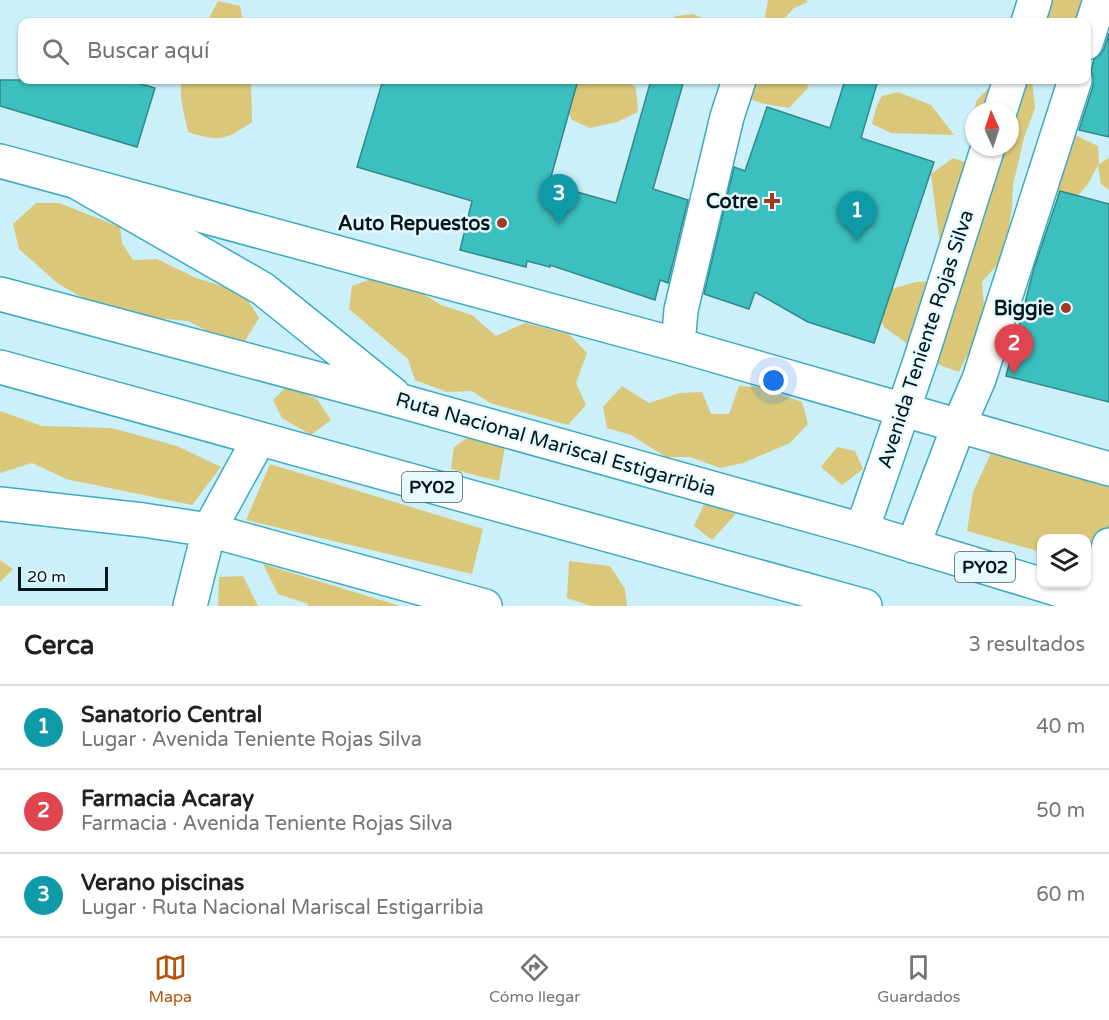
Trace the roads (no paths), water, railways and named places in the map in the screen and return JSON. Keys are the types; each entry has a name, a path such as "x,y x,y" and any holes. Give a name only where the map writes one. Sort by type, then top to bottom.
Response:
{"main road":[{"path":"1029,18 1035,0"},
{"path":"1091,28 1100,0"},
{"path":"678,345 681,310 727,117 738,84"},
{"path":"1003,102 1009,84"},
{"path":"913,546 979,379 1074,84"},
{"name":"Avenida Teniente Rojas Silva","path":"862,530 985,156"},
{"path":"0,161 678,345 1109,469"},
{"path":"78,183 263,289 401,401"},
{"name":"Ruta Nacional Mariscal Estigarribia","path":"0,294 401,401 862,530 1101,602"},
{"name":"PY02","path":"0,367 865,606"},
{"path":"190,606 209,530 260,439"},
{"path":"0,504 209,530 485,606"},
{"path":"1101,602 1109,545"}],"place":[{"name":"Cotre","path":"772,201"},
{"name":"Auto Repuestos","path":"502,223"},
{"name":"Verano piscinas","path":"559,224"},
{"name":"Sanatorio Central","path":"857,241"},
{"name":"Biggie","path":"1066,308"},
{"name":"Farmacia Acaray","path":"1014,374"}]}
